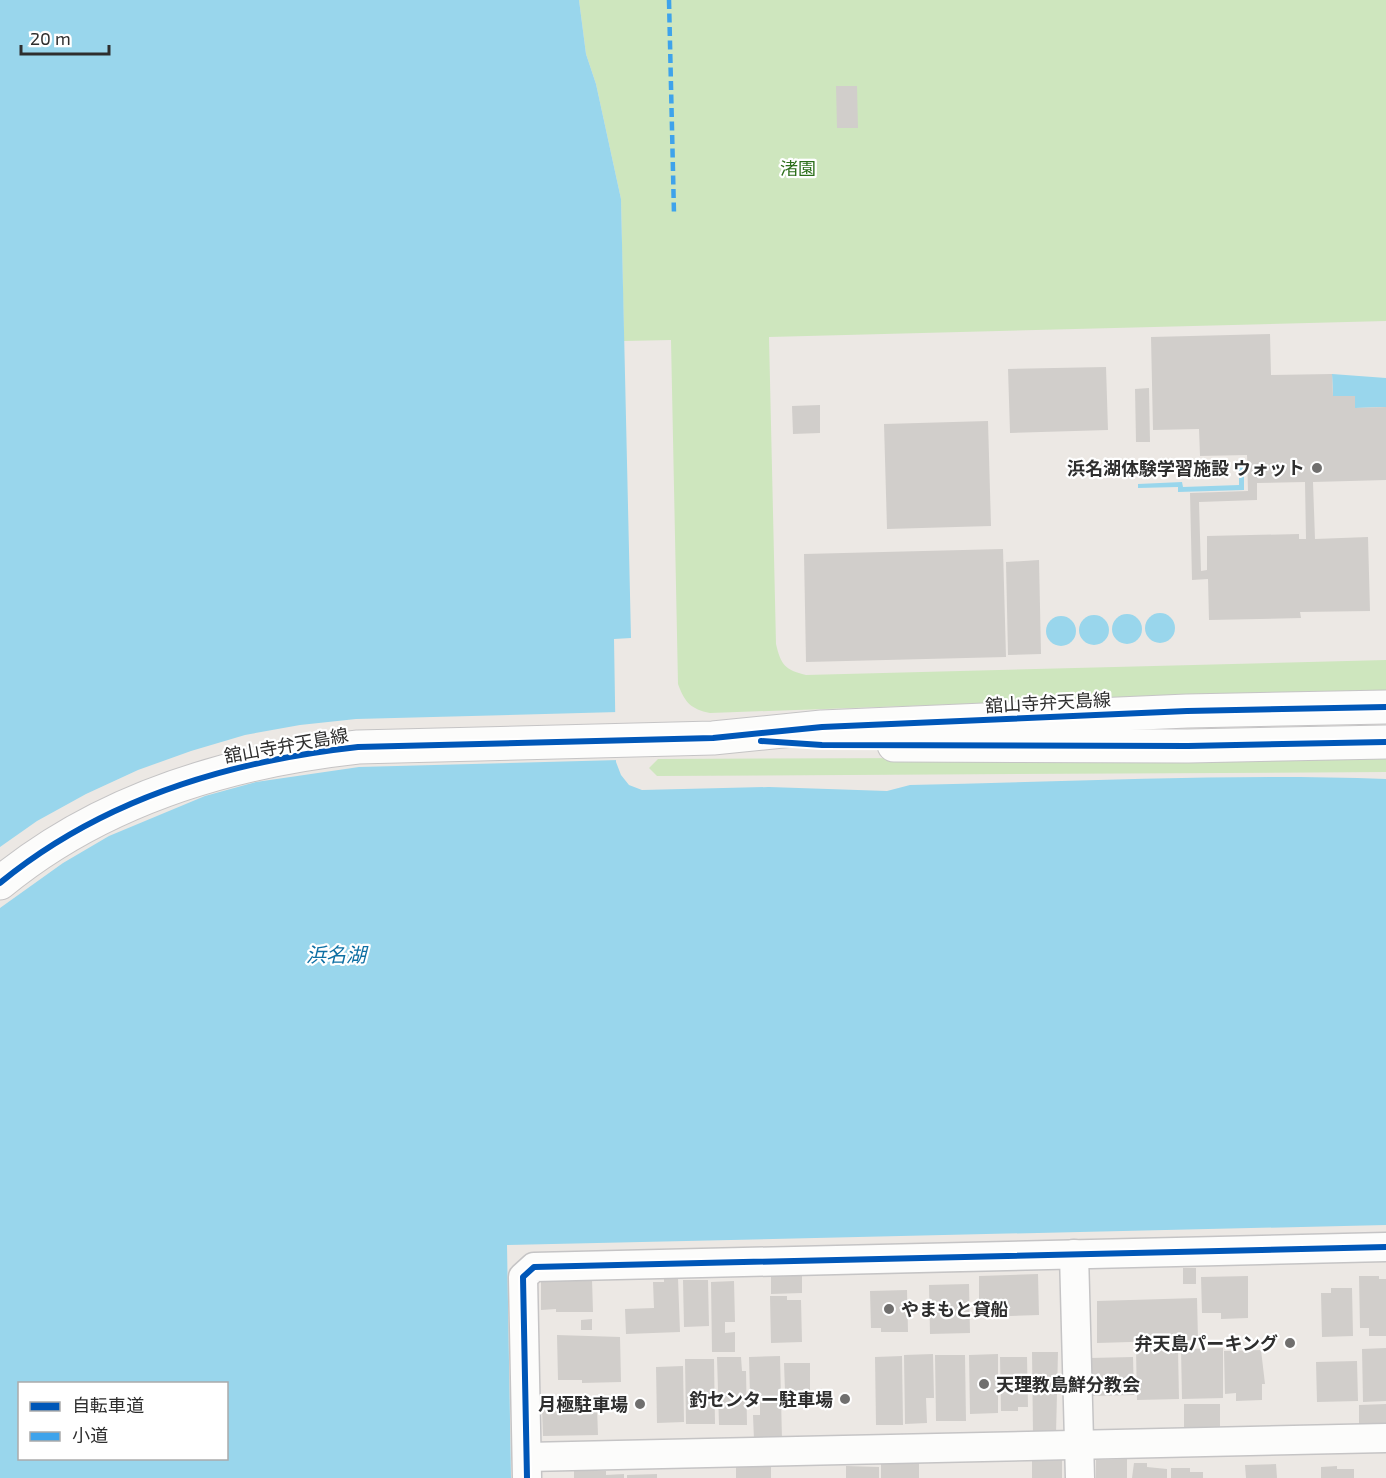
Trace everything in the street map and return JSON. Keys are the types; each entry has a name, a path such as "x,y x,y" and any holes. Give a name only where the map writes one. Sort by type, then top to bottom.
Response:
{"main road":[{"name":"舘山寺弁天島線","path":"0,883 53,846 99,819 199,777 251,763 304,753 358,747 713,738 834,727 1187,711 1386,707"},
{"name":"舘山寺弁天島線","path":"713,738 822,745 1188,746 1386,742"}],"street":[{"path":"1386,1247 534,1267 523,1277 527,1467 1079,1445 1386,1437"},
{"path":"1074,1254 1080,1478"}],"green space":[{"name":"渚園","path":"579,0 1386,0 1386,321 769,337 776,644 782,662 789,669 806,675 1386,660 1386,691 710,713 690,704 683,696 678,684 671,340 624,341 621,199 596,84 586,54"},
{"path":"1386,753 1386,772 657,776 649,768 658,759 1188,757"}],"water":[{"name":"浜名湖","path":"0,0 579,0 586,54 596,84 621,199 631,638 614,639 616,762 621,775 629,785 642,790 769,787 887,791 910,785 1148,779 1326,777 1386,779 1386,1225 507,1245 511,1478 0,1478"},
{"path":"1332,374 1386,378 1386,407 1355,408 1354,396 1333,396"},
{"path":"1239,458 1244,458 1244,490 1178,492 1178,487 1138,488 1138,484 1182,482 1183,487 1239,485"},
{"path":"1160,613 1171,617 1175,628 1171,639 1160,643 1149,639 1145,628 1149,617"},
{"path":"1127,614 1138,618 1142,629 1138,640 1127,644 1116,640 1112,629 1116,618"},
{"path":"1094,615 1105,619 1109,630 1105,641 1094,645 1083,641 1079,630 1083,619"},
{"path":"1061,616 1072,620 1076,631 1072,642 1061,646 1050,642 1046,631 1050,620"}],"pier":[{"path":"618,712 619,760 359,767 256,782 205,796 109,836 63,863 0,908 0,847 37,821 86,794 138,770 191,751 245,735 300,725 356,719"}],"building":[{"path":"836,86 857,86 858,128 837,128"},
{"name":"浜名湖体験学習施設 ウォット","path":"1270,334 1271,375 1332,374 1333,396 1355,396 1355,408 1386,407 1386,480 1313,482 1315,539 1368,537 1370,611 1300,612 1301,618 1209,620 1208,579 1192,580 1190,493 1248,491 1247,455 1200,456 1199,429 1153,430 1151,337","holes":["1305,482 1306,539 1299,539 1299,534 1207,536 1207,570 1201,571 1199,502 1257,500 1257,483"]},
{"path":"1106,367 1108,430 1010,433 1008,369"},
{"path":"1149,388 1150,442 1136,442 1135,389"},
{"path":"820,405 820,433 793,434 792,406"},
{"path":"988,421 991,526 887,529 884,424"},
{"path":"1003,549 1006,657 806,662 804,554"},
{"path":"1039,560 1041,654 1008,655 1006,562"},
{"path":"1183,1268 1196,1268 1196,1284 1183,1284"},
{"path":"802,1273 802,1293 771,1294 771,1274"},
{"path":"1038,1274 1039,1315 979,1317 979,1276"},
{"path":"1248,1276 1248,1318 1221,1319 1221,1313 1202,1313 1201,1277"},
{"path":"1359,1276 1379,1276 1379,1279 1386,1279 1386,1336 1369,1336 1369,1328 1360,1328"},
{"path":"664,1278 678,1278 680,1332 626,1334 625,1309 654,1308 653,1282 664,1282"},
{"path":"592,1279 593,1312 541,1310 541,1281"},
{"path":"683,1280 708,1280 709,1326 684,1327"},
{"path":"734,1281 735,1322 725,1322 725,1333 735,1332 735,1352 712,1352 711,1282"},
{"path":"969,1284 970,1333 930,1334 929,1285"},
{"path":"1331,1288 1352,1288 1353,1336 1322,1337 1321,1293 1331,1293"},
{"name":"やまもと貸船","path":"907,1290 908,1332 881,1332 881,1328 871,1328 870,1291"},
{"path":"770,1296 787,1296 787,1300 801,1300 802,1342 771,1343"},
{"path":"1197,1298 1198,1340 1097,1343 1097,1301"},
{"path":"592,1319 592,1330 581,1330 581,1320"},
{"path":"557,1335 620,1337 621,1382 582,1383 582,1380 558,1380"},
{"path":"1223,1348 1223,1398 1182,1399 1181,1349"},
{"path":"1386,1348 1386,1401 1363,1402 1362,1349"},
{"path":"1178,1349 1179,1399 1137,1400 1136,1350"},
{"path":"1261,1350 1265,1384 1262,1384 1262,1400 1236,1401 1236,1393 1225,1394 1224,1351"},
{"path":"1032,1352 1058,1352 1056,1434 1033,1434"},
{"path":"933,1354 934,1398 926,1398 927,1423 905,1424 904,1355"},
{"name":"天理教島鮮分教会","path":"998,1354 998,1413 970,1414 969,1355"},
{"path":"935,1355 965,1355 966,1421 936,1421"},
{"path":"780,1356 782,1440 754,1440 753,1415 760,1415 760,1396 750,1396 749,1357"},
{"path":"902,1356 903,1425 876,1425 875,1357"},
{"path":"717,1357 741,1357 742,1371 746,1371 747,1425 719,1425"},
{"path":"1000,1357 1027,1357 1028,1407 1018,1407 1018,1411 1001,1411"},
{"path":"1133,1357 1134,1395 1091,1396 1090,1358"},
{"path":"685,1359 714,1359 715,1424 686,1424"},
{"path":"1357,1361 1358,1401 1317,1402 1316,1362"},
{"path":"784,1363 810,1363 810,1391 785,1391"},
{"path":"683,1366 684,1422 657,1423 656,1367"},
{"path":"1184,1404 1220,1404 1220,1429 1184,1430"},
{"path":"1386,1404 1386,1428 1359,1428 1359,1405"},
{"path":"597,1407 598,1435 543,1436 542,1408"},
{"path":"1062,1457 1062,1478 1032,1478 1032,1458"},
{"path":"881,1458 919,1462 919,1478 881,1478"},
{"path":"1127,1459 1127,1478 1096,1478 1096,1460"},
{"path":"771,1462 771,1478 736,1478 736,1463"},
{"path":"1134,1463 1147,1463 1147,1467 1167,1469 1167,1478 1132,1478"},
{"path":"1276,1464 1277,1478 1246,1478 1245,1465"},
{"path":"846,1466 879,1467 879,1478 846,1478"},
{"path":"1337,1466 1337,1469 1354,1469 1354,1478 1321,1478 1321,1467"},
{"path":"1171,1468 1190,1468 1190,1472 1203,1472 1203,1478 1171,1478"},
{"path":"574,1471 606,1471 606,1475 624,1474 624,1478 574,1478"},
{"path":"657,1474 657,1478 627,1478 627,1475"}],"marked path":[{"path":"669,0 674,214"}],"cycle path":[{"path":"0,883 39,854 81,828 124,807 215,774 310,753 358,747 713,738 822,727 1187,711 1386,707"},
{"path":"761,741 822,745 1188,746 1386,742"},
{"path":"527,1478 523,1277 534,1267 1386,1247"}],"place":[{"name":"浜名湖体験学習施設 ウォット","path":"1317,468"},
{"name":"やまもと貸船","path":"889,1309"},
{"name":"弁天島パーキング","path":"1290,1343"},
{"name":"天理教島鮮分教会","path":"984,1384"},
{"name":"釣センター駐車場","path":"845,1399"},
{"name":"月極駐車場","path":"640,1404"}]}
